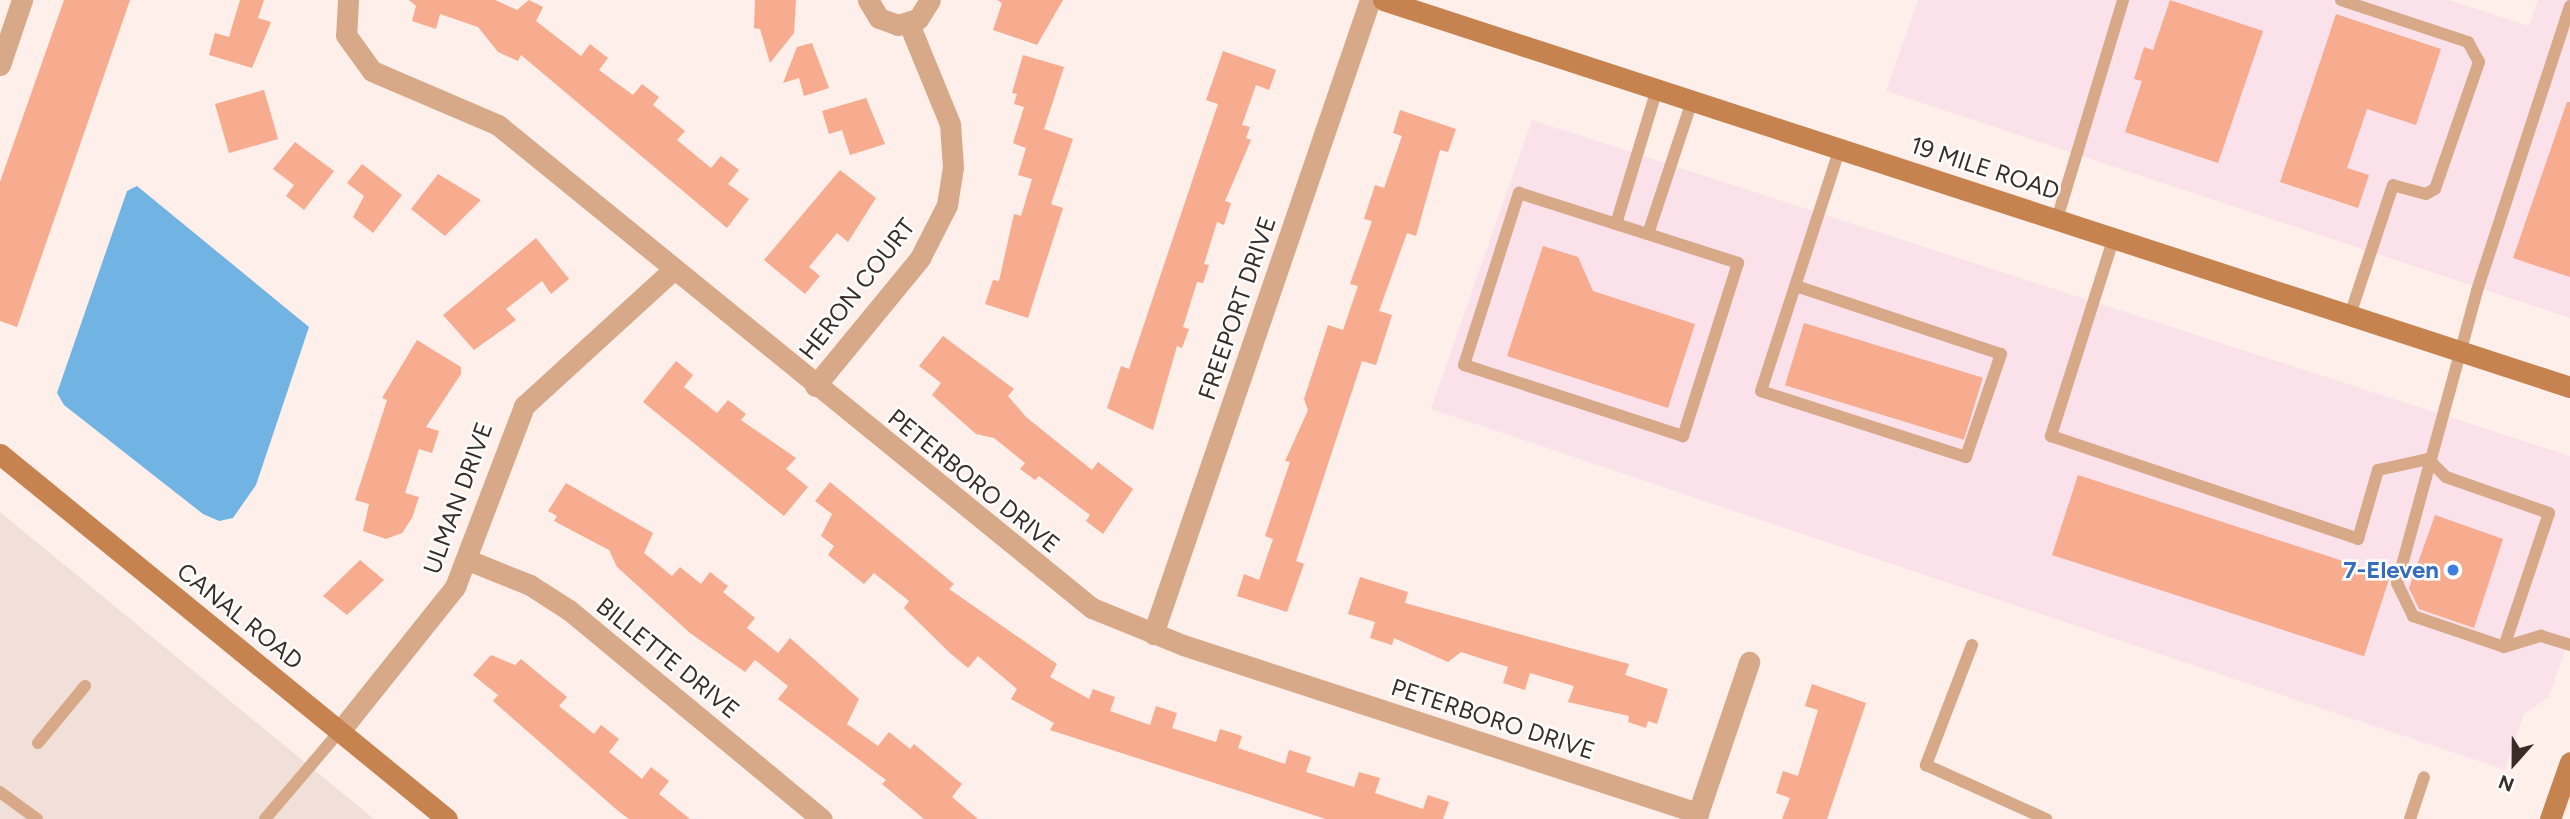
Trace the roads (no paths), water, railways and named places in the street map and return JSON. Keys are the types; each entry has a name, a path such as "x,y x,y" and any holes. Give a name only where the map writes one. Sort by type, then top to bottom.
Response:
{"street":[{"path":"0,65 22,0"},
{"name":"PETERBORO DRIVE","path":"348,0 346,35 372,71 498,125 1075,596 1153,634 1697,816"},
{"path":"868,0 879,18 909,23 930,0"},
{"name":"FREEPORT DRIVE","path":"1153,634 1370,0"},
{"name":"19 MILE ROAD","path":"1383,0 2570,387"},
{"name":"HERON COURT","path":"815,386 920,258 947,205 953,167 950,124 909,23"},
{"name":"ULMAN DRIVE","path":"340,732 437,614 468,560 500,455 524,406 673,270"},
{"name":"CANAL ROAD","path":"0,454 447,819"},
{"name":"BILLETTE DRIVE","path":"468,560 530,585 569,610 822,819"},
{"path":"1697,816 1749,662"},
{"path":"2550,819 2570,762"}],"lane":[{"path":"2057,219 2123,0"},
{"path":"2342,0 2469,42 2479,62 2435,189 2426,194 2393,185 2350,315"},
{"path":"2570,6 2459,351 2397,583 2413,616 2504,647 2541,636 2570,645"},
{"path":"1616,224 1657,89"},
{"path":"1648,234 1692,100"},
{"path":"1796,286 2001,354 1966,457 1762,391 1840,149"},
{"path":"1519,192 1648,234 1738,263 1683,436 1464,365 1519,192"},
{"path":"2114,237 2051,436 2358,539 2378,470 2428,459"},
{"path":"2428,459 2446,477 2549,513 2504,647"},
{"path":"1972,645 1926,765 2046,819"},
{"path":"37,743 85,687"},
{"path":"265,819 340,732"},
{"path":"2410,819 2424,777"},
{"path":"0,792 37,819"}],"water":[{"path":"137,186 309,327 256,485 233,518 219,521 203,514 64,405 57,393 127,191"}],"place":[{"name":"7-Eleven","path":"2453,570"}]}
